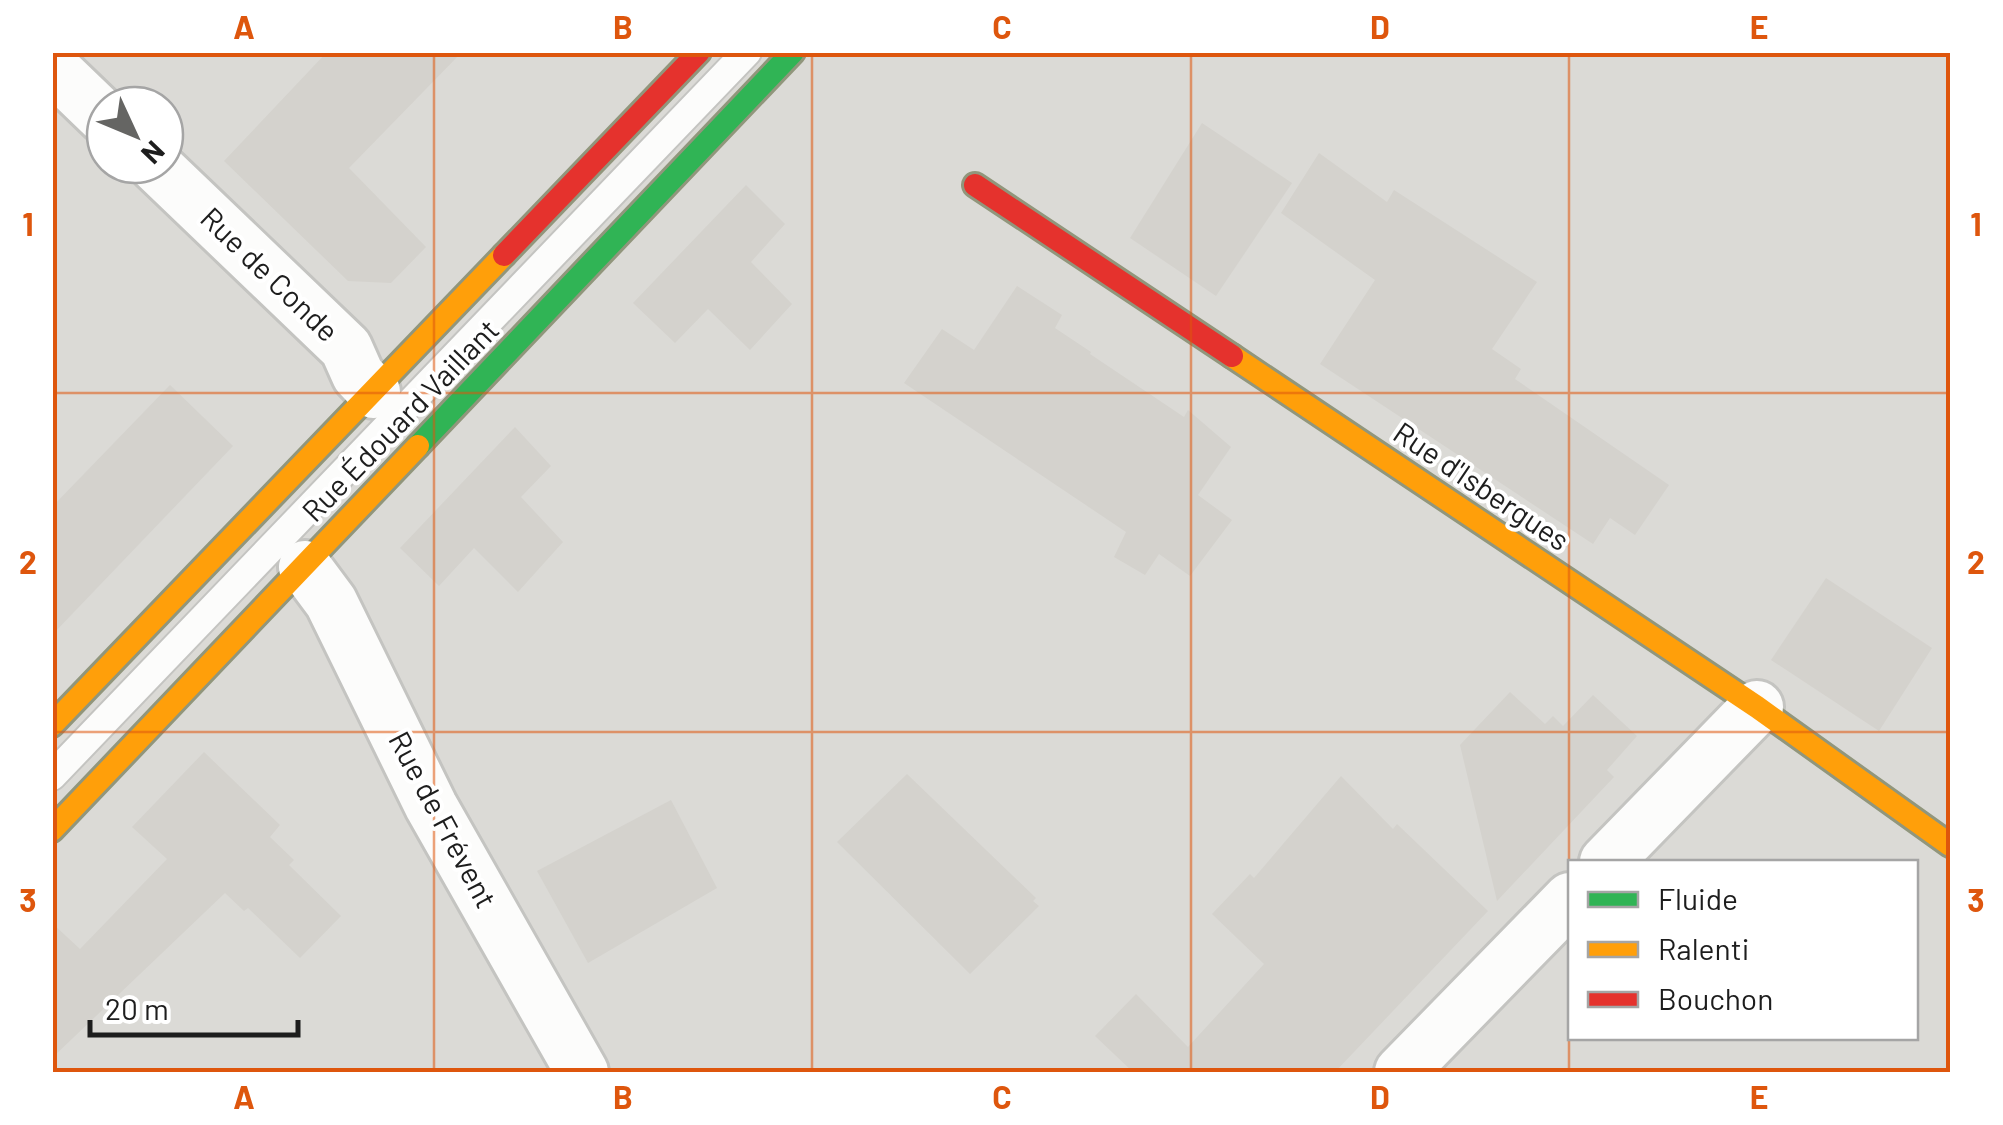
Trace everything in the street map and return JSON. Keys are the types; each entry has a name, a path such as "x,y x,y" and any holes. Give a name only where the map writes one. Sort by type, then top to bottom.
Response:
{"main road":[{"name":"Rue Édouard Vaillant","path":"52,724 699,52"},
{"name":"Rue Édouard Vaillant","path":"52,830 793,52"},
{"name":"Rue d'Isbergues","path":"974,185 1758,708 1950,845"}],"street":[{"path":"52,67 85,99"},
{"name":"Rue de Conde","path":"175,185 346,348 358,374 374,392"},
{"name":"Rue de Frévent","path":"304,566 331,602 431,806 582,1072"},
{"path":"1608,860 1758,708"},
{"path":"1402,1072 1568,901"}],"lane":[{"path":"52,776 746,52"}],"shaded area":[{"path":"52,53 1950,53 1950,1072 53,1072"}],"building":[{"path":"327,52 462,52 349,168 426,247 391,283 348,281 224,161"},
{"path":"1202,123 1292,183 1216,296 1130,238"},
{"path":"1319,153 1387,202 1394,190 1537,282 1492,349 1521,369 1515,379 1669,485 1635,535 1610,518 1593,544 1320,364 1375,280 1281,213"},
{"path":"746,185 785,224 751,262 792,304 750,350 708,309 675,343 633,303"},
{"path":"1017,286 1062,315 1055,328 1184,417 1188,410 1231,447 1198,495 1232,520 1190,576 1159,554 1145,575 1114,557 1126,532 904,383 942,329 974,350"},
{"path":"170,385 233,446 52,635 52,507"},
{"path":"515,427 551,466 521,497 563,542 518,592 474,548 439,586 400,548"},
{"path":"1826,578 1932,648 1879,731 1771,660"},
{"path":"1510,692 1545,724 1553,716 1563,726 1593,695 1637,736 1607,770 1614,777 1497,901 1460,745"},
{"path":"204,752 280,825 270,837 294,860 289,865 341,916 300,958 248,908 244,911 225,893 52,1058 52,923 80,949 167,859 132,827"},
{"path":"907,774 1036,898 1033,901 1039,906 970,974 837,842"},
{"path":"1341,776 1393,829 1397,824 1488,911 1335,1072 1133,1072 1095,1036 1136,994 1188,1047 1264,964 1212,914 1250,874 1254,878"},
{"path":"671,800 717,888 588,963 537,871"}],"traffic: fast":[{"path":"418,446 793,52"}],"traffic: slow":[{"path":"52,725 504,255"},
{"path":"1232,356 1757,707 1950,845"},
{"path":"52,830 418,446"}],"traffic: jam":[{"path":"504,255 699,52"},
{"path":"975,185 1232,356"}]}
